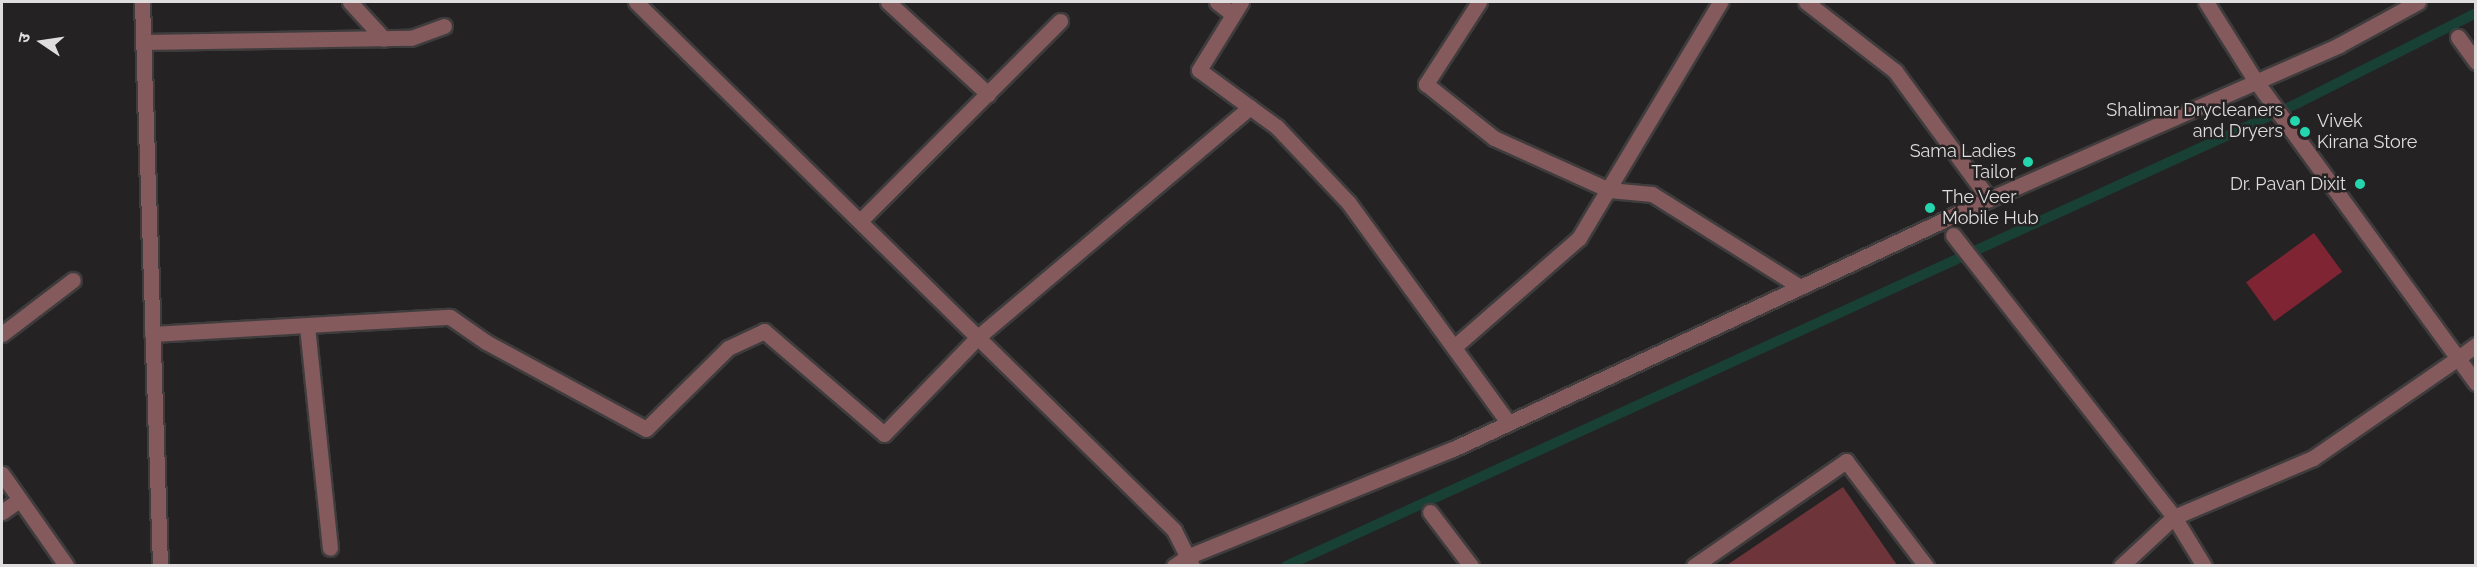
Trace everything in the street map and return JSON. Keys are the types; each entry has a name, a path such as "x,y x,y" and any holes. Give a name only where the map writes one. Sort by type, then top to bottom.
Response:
{"street":[{"path":"142,2 160,566"},
{"path":"350,2 384,39"},
{"path":"636,2 1174,530 1191,561"},
{"path":"888,2 988,94"},
{"path":"1217,2 1236,7 1199,70 1277,127 1348,202 1507,421"},
{"path":"1479,2 1426,84 1494,138 1609,190 1653,194 1800,287"},
{"path":"1454,347 1579,238 1720,2"},
{"path":"1806,2 1894,71 1989,199"},
{"path":"2206,2 2254,80 2475,383"},
{"path":"1174,566 1191,561 1453,449 1507,421 1989,199 2254,80 2339,45 2411,3"},
{"path":"860,221 1060,21"},
{"path":"143,42 411,38 444,26"},
{"path":"2458,37 2475,62"},
{"path":"152,334 450,317 486,342 646,429 728,348 764,331 884,434 978,337 1250,107"},
{"path":"1953,235 2174,517 2204,566"},
{"path":"2,334 73,280"},
{"path":"307,326 330,549"},
{"path":"2121,566 2174,517 2313,458 2475,345"},
{"path":"1694,566 1846,461 1926,566"},
{"path":"2,474 66,565"},
{"path":"2,512 19,500"},
{"path":"1430,512 1471,566"}],"shaded area":[{"path":"1843,487 1897,565 1727,565"}],"building":[{"path":"2314,233 2342,272 2274,321 2246,282"}],"waterway":[{"path":"1286,566 2298,103 2476,13"}],"place":[{"name":"Shalimar Drycleaners and Dryers","path":"2295,121"},
{"name":"Vivek Kirana Store","path":"2305,132"},
{"name":"Sama Ladies Tailor","path":"2028,162"},
{"name":"Dr. Pavan Dixit","path":"2360,184"},
{"name":"The Veer Mobile Hub","path":"1930,208"}]}
